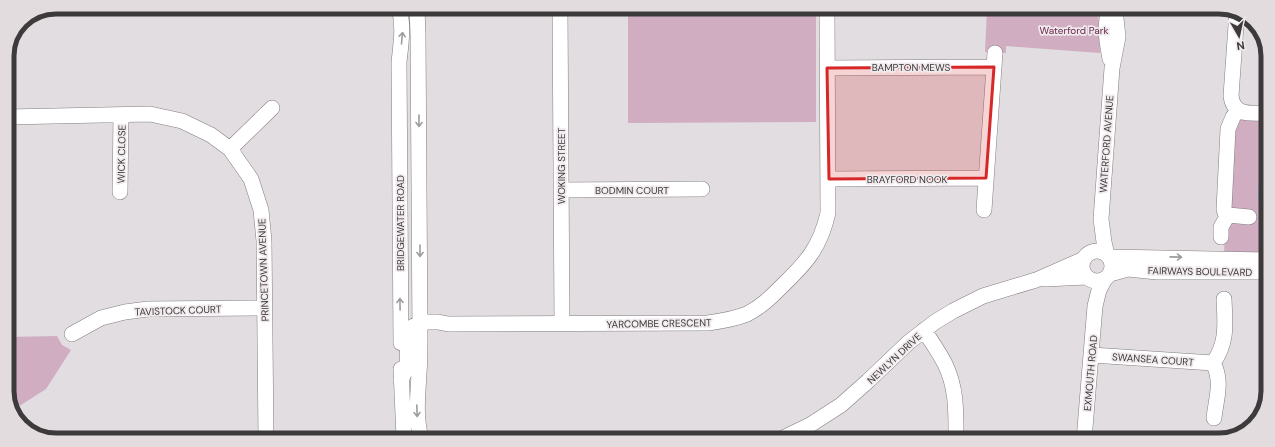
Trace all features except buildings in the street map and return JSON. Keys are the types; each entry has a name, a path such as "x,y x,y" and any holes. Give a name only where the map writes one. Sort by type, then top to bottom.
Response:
{"street":[{"name":"BRIDGEWATER ROAD","path":"400,14 402,22 399,62 401,380 404,433"},
{"name":"BRIDGEWATER ROAD","path":"417,14 420,364 417,400 420,433"},
{"name":"WOKING STREET","path":"560,14 562,324"},
{"name":"YARCOMBE CRESCENT","path":"420,322 438,322 448,324 708,323 724,321 748,314 768,300 808,260 821,237 828,213 827,14"},
{"name":"WATERFORD AVENUE","path":"1108,14 1105,23 1105,29 1112,68"},
{"name":"WATERFORD AVENUE","path":"1108,256 1104,242 1101,219 1112,68 1118,37 1116,14"},
{"path":"1237,17 1231,96 1232,102 1238,110 1244,113 1261,114"},
{"name":"BAMPTON MEWS","path":"828,68 994,60 986,178"},
{"path":"230,149 272,108"},
{"path":"1228,216 1225,213 1223,204 1227,136 1230,124 1238,110"},
{"name":"PRINCETOWN AVENUE","path":"14,117 150,114 182,121 211,135 230,149 252,179 262,210 264,241 266,433"},
{"name":"WICK CLOSE","path":"120,192 121,115"},
{"path":"984,210 986,178"},
{"name":"BRAYFORD NOOK","path":"829,179 986,178"},
{"name":"BODMIN COURT","path":"561,190 702,189"},
{"path":"1228,216 1249,217"},
{"path":"1221,237 1221,227 1228,216"},
{"name":"WATERFORD AVENUE","path":"1087,256 1101,219"},
{"path":"1099,251 1108,256 1112,265 1098,278 1083,269 1087,256 1099,251"},
{"name":"NEWLYN DRIVE","path":"793,433 810,425 841,405 868,382 900,350 924,330 953,311 983,296 1036,280 1087,256"},
{"name":"FAIRWAYS BOULEVARD","path":"1108,256 1261,260"},
{"name":"FAIRWAYS BOULEVARD","path":"1098,278 1128,269 1157,272 1261,272"},
{"name":"NEWLYN DRIVE","path":"1036,280 1098,278"},
{"name":"EXMOUTH ROAD","path":"1085,433 1095,306 1099,290 1098,278"},
{"path":"1214,418 1219,383 1218,374 1213,363 1220,354 1224,341 1226,328 1224,299"},
{"name":"TAVISTOCK COURT","path":"72,334 101,318 125,312 148,309 265,308"},
{"path":"401,380 407,367 408,332 413,326 420,322"},
{"name":"YARCOMBE CRESCENT","path":"420,338 427,332 448,324"},
{"path":"924,330 944,364 952,385 956,406 956,433"},
{"name":"SWANSEA COURT","path":"1092,355 1213,363"}],"highlighted area":[{"path":"994,67 986,178 829,179 827,68"}],"green space":[{"path":"628,14 816,14 816,122 628,123"},
{"name":"Waterford Park","path":"987,14 1098,14 1100,53 1006,46 1006,53 985,52"},
{"path":"1261,118 1261,255 1224,254 1225,231 1237,212 1229,206 1232,129 1240,119"},
{"path":"57,336 62,345 71,350 46,389 17,407 14,394 14,337"}],"water":[{"path":"1261,181 1261,206 1258,198"}]}
